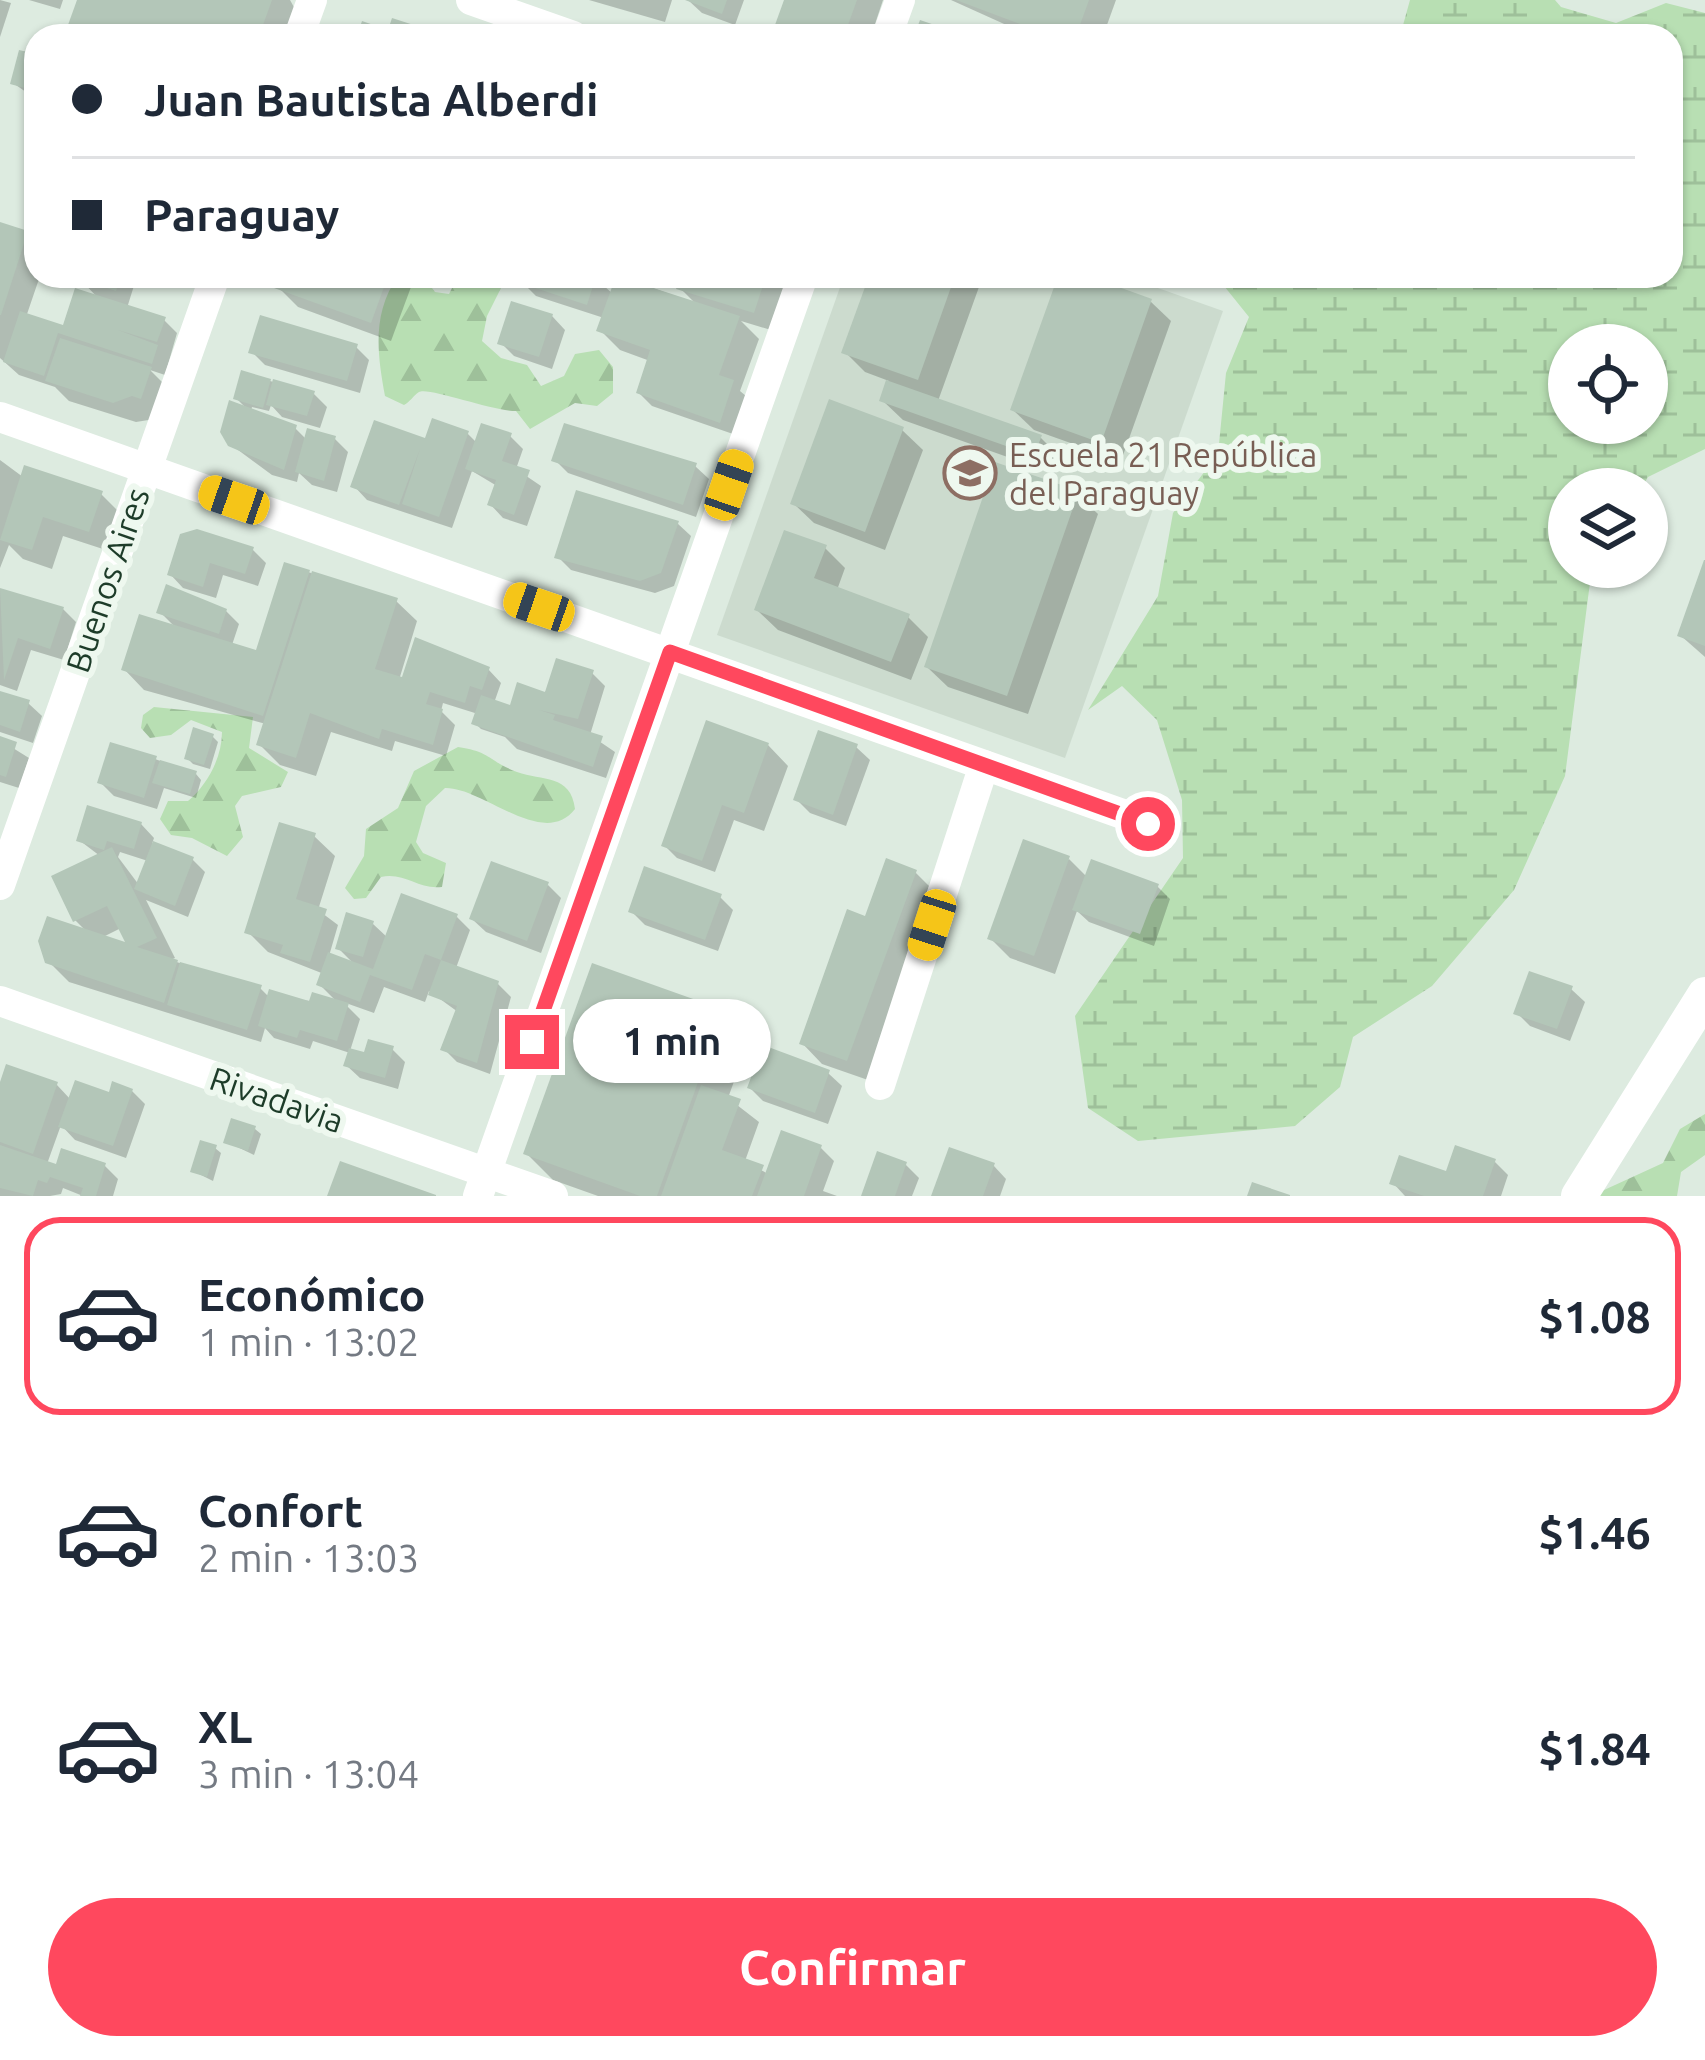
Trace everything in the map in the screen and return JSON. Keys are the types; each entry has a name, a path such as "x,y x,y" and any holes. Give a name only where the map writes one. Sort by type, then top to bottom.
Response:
{"street":[{"path":"471,0 539,24"},
{"name":"Buenos Aires","path":"0,885 211,288"},
{"path":"482,1184 798,288"},
{"path":"0,417 1148,824"},
{"path":"880,1084 984,765"},
{"path":"1579,1196 1705,995"},
{"name":"Rivadavia","path":"0,1001 482,1184 554,1196"}],"shaded area":[{"name":"Escuela 21 República del Paraguay","path":"840,288 1158,288 1223,311 1065,758 717,635"}],"green space":[{"path":"1410,0 1555,0 1561,7 1616,23 1666,3 1705,13 1705,449 1666,468 1548,468 1548,588 1589,588 1565,776 1514,890 1432,986 1353,1037 1340,1087 1295,1126 1138,1141 1088,1108 1075,1016 1183,858 1182,800 1157,720 1122,686 1088,710 1158,596 1173,513 1218,454 1226,373 1249,317 1226,288 1683,288 1683,24 1403,24"},
{"path":"432,288 449,294 452,288 501,288 487,316 482,341 501,358 527,365 541,386 564,376 575,354 599,350 613,367 613,393 597,406 575,403 530,429 516,411 425,391 404,405 385,396 379,349 380,319 390,290"},
{"path":"154,707 253,717 249,748 288,772 281,787 242,796 235,806 243,837 227,856 192,838 171,835 160,819 168,801 188,801 201,787 216,761 222,732 191,720 171,735 150,738 141,728 143,715"},
{"path":"458,747 561,784 575,809 562,820 547,823 445,788 426,806 416,842 423,853 446,863 442,887 381,877 366,898 354,899 345,888 364,856 366,829 398,808 414,771"},
{"path":"1705,1114 1705,1155 1681,1172 1677,1196 1591,1196 1663,1163 1680,1129"}],"building":[{"path":"77,0 272,0 263,24 68,24"},
{"path":"685,0 727,0 722,14"},
{"path":"784,0 857,0 848,24 775,24"},
{"path":"956,0 1089,0 1080,24 1020,24"},
{"path":"19,50 24,51 24,88 10,84"},
{"path":"0,222 24,230 24,243 0,315"},
{"path":"75,288 166,317 157,342 118,330 158,345 152,364 58,333 44,376 3,362 20,311 63,325"},
{"path":"274,288 384,288 371,323"},
{"path":"535,288 592,288 587,305"},
{"path":"612,288 653,288 740,316 719,375 734,380 720,423 636,393 650,350 596,331"},
{"path":"676,288 762,288 754,313"},
{"path":"865,288 951,288 918,380 841,353"},
{"path":"1054,288 1121,288 1152,299 1101,443 1010,410"},
{"path":"511,301 553,314 539,357 497,344"},
{"path":"260,315 358,344 347,381 248,353"},
{"path":"60,338 152,367 141,399 132,396 113,403 45,381"},
{"path":"241,370 271,379 263,408 233,399"},
{"path":"273,379 315,391 307,416 266,405"},
{"path":"886,380 1042,435 1034,456 879,401"},
{"path":"829,399 904,427 865,532 790,504"},
{"path":"229,400 297,425 284,470 228,446 220,432"},
{"path":"432,418 469,431 439,517 402,504 420,449 399,505 350,487 374,420 425,438"},
{"path":"481,423 512,433 502,461 530,470 514,515 487,505 496,480 465,469"},
{"path":"564,423 697,463 683,505 551,461"},
{"path":"307,428 336,436 324,481 295,472"},
{"path":"995,462 1079,491 1007,696 924,667"},
{"path":"24,465 103,491 89,532 43,517 32,550 0,540"},
{"path":"576,490 679,521 661,573 640,581 554,558"},
{"path":"197,529 254,547 245,574 210,563 203,587 167,575 180,534"},
{"path":"784,530 827,545 814,578 910,614 891,662 754,610"},
{"path":"1705,560 1705,646 1677,636"},
{"path":"284,562 310,570 263,716 121,670 139,614 256,650"},
{"path":"312,571 398,598 375,669 402,677 415,637 490,667 482,690 470,686 465,703 430,692 426,704 443,709 433,745 382,729 379,739 310,713 296,758 256,745"},
{"path":"166,584 227,609 219,634 156,613"},
{"path":"0,588 64,607 50,649 18,638 4,680"},
{"path":"556,658 594,670 578,719 539,710 555,715 553,720 603,736 593,767 471,724 481,695 510,705 517,682 545,692"},
{"path":"0,691 30,700 20,732 0,725"},
{"path":"706,720 769,743 744,813 722,805 702,861 661,846"},
{"path":"193,727 214,734 204,765 184,759"},
{"path":"818,730 858,744 833,815 793,800"},
{"path":"0,736 17,742 6,777 0,775"},
{"path":"110,742 157,756 144,798 97,783"},
{"path":"160,760 197,771 190,794 152,783"},
{"path":"87,805 142,822 134,849 107,841 104,850 76,841"},
{"path":"279,822 316,833 296,899 327,909 310,962 280,953 283,945 244,933"},
{"path":"1023,839 1070,856 1034,956 987,939"},
{"path":"153,841 194,857 175,906 134,889"},
{"path":"112,847 157,938 137,947 178,960 164,1003 45,963 38,941 47,916 125,942 107,906 73,922 51,876"},
{"path":"886,858 917,870 847,1061 799,1044 847,909 865,916"},
{"path":"1091,859 1159,884 1140,934 1072,910"},
{"path":"491,861 549,882 527,941 469,919"},
{"path":"644,866 722,894 705,940 628,912"},
{"path":"401,893 458,914 441,960 425,954 412,990 370,975 360,1002 316,985 328,952 373,969"},
{"path":"346,912 374,921 363,957 335,949"},
{"path":"441,960 499,981 477,1063 440,1050 457,1006 428,995"},
{"path":"180,962 262,985 247,1030 167,1005"},
{"path":"592,963 724,1010 657,1196 640,1196 523,1154"},
{"path":"1529,971 1573,986 1557,1029 1513,1014"},
{"path":"269,989 309,1001 312,992 349,1003 337,1041 300,1030 297,1038 258,1026"},
{"path":"368,1039 394,1046 385,1078 343,1066 349,1048 364,1052"},
{"path":"763,1045 830,1070 815,1113 747,1088"},
{"path":"6,1064 58,1082 33,1154 0,1142 0,1082"},
{"path":"75,1080 109,1092 112,1081 133,1089 113,1146 58,1127"},
{"path":"701,1085 741,1099 722,1150 764,1165 752,1196 661,1196"},
{"path":"231,1118 256,1126 248,1151 223,1143"},
{"path":"781,1130 822,1145 804,1196 757,1196"},
{"path":"200,1140 217,1145 207,1177 190,1172"},
{"path":"0,1145 56,1164 61,1148 106,1163 96,1196 80,1196 83,1188 50,1177 47,1183 38,1180 33,1196 0,1188"},
{"path":"1455,1145 1496,1159 1483,1196 1424,1196 1389,1184 1399,1155 1446,1171"},
{"path":"949,1147 995,1163 983,1196 931,1196"},
{"path":"877,1151 907,1162 895,1196 861,1196"},
{"path":"340,1161 436,1195 436,1196 327,1196"},
{"path":"1252,1182 1290,1195 1290,1196 1247,1196"}],"place":[{"name":"Escuela 21 República del Paraguay","path":"970,473"}],"route":[{"path":"532,1042 670,652 1148,824"}]}
